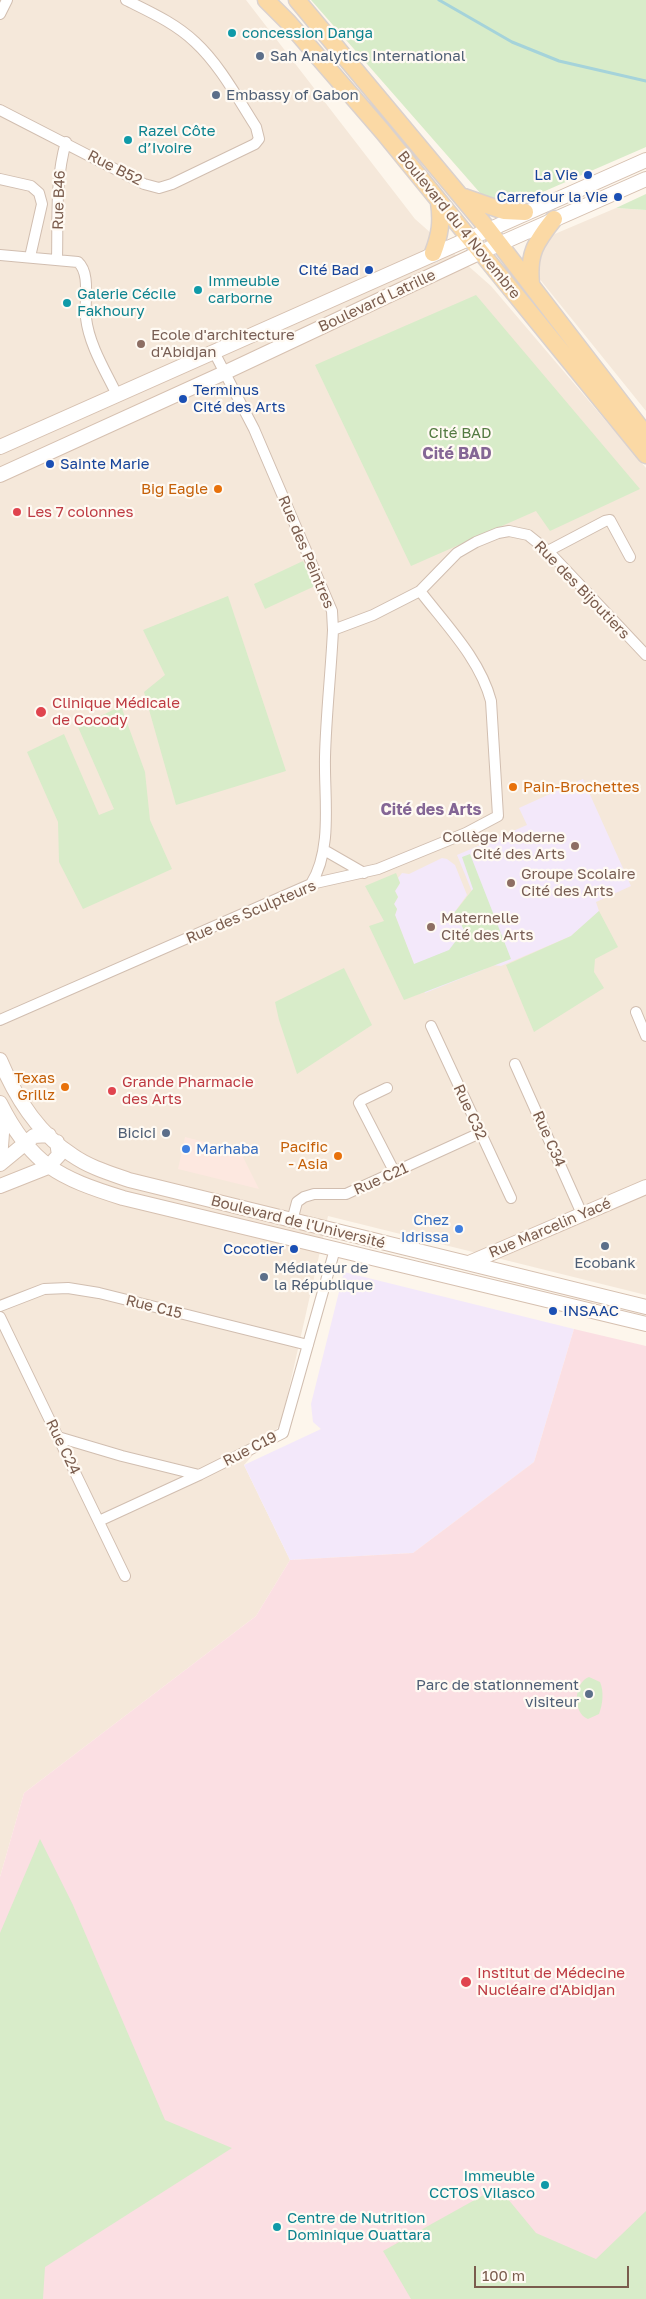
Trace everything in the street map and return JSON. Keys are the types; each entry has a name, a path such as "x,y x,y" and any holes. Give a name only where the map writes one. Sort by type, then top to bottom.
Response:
{"main road":[{"name":"Boulevard du 4 Novembre","path":"266,0 288,22 383,132 646,455"},
{"name":"Boulevard du 4 Novembre","path":"297,0 500,243 646,435"},
{"path":"462,196 504,211 525,212"},
{"path":"432,253 440,235 442,222 439,202"},
{"path":"531,284 531,254 554,219"}],"street":[{"path":"0,14 7,0"},
{"name":"Rue B52","path":"0,110 66,142 144,184 160,188 244,150 259,139 256,127 196,42 164,19 126,0"},
{"name":"Rue B46","path":"57,259 59,179 61,160 66,142"},
{"name":"Boulevard Latrille","path":"0,447 400,270 432,253 646,160"},
{"path":"0,179 31,186 41,199 42,204 30,257"},
{"name":"Boulevard Latrille","path":"0,475 224,373 500,243 646,179"},
{"path":"0,255 57,259 78,262 83,266 86,320 92,341 116,395"},
{"path":"400,270 408,287"},
{"name":"Rue des Peintres","path":"214,352 254,428 332,611 333,630 325,756 324,850 319,872 311,884"},
{"path":"548,551 605,520 610,520 630,557"},
{"name":"Rue des Bijoutiers","path":"333,630 373,615 420,591 457,553 476,542 498,533 509,531 528,535 548,551 646,655"},
{"name":"Rue des Sculpteurs","path":"0,1020 311,884 364,873 466,833 498,816 491,701 486,683 478,668 420,591"},
{"path":"324,850 364,873"},
{"path":"636,1012 646,1036"},
{"name":"Rue C32","path":"431,1026 510,1198"},
{"name":"Boulevard de l'Université","path":"0,1060 14,1089 29,1112 53,1139 70,1154 86,1163 129,1180 646,1306"},
{"name":"Rue C34","path":"515,1064 582,1214"},
{"path":"387,1088 359,1103 395,1173"},
{"name":"Boulevard de l'Université","path":"0,1104 11,1126 24,1144 48,1168 90,1188 123,1198 646,1324"},
{"path":"0,1113 2,1130 0,1160"},
{"name":"Rue C21","path":"292,1221 297,1202 304,1197 314,1194 346,1194 480,1133"},
{"path":"0,1164 34,1136 53,1139 59,1156 48,1168 0,1186"},
{"name":"Rue Marcelin Yacé","path":"469,1263 646,1187"},
{"name":"Rue C19","path":"99,1521 199,1475 283,1433 335,1249"},
{"path":"465,1280 469,1263"},
{"name":"Rue C15","path":"0,1306 44,1289 68,1288 99,1293 308,1345"},
{"name":"Rue C24","path":"0,1318 125,1576"},
{"path":"58,1437 122,1456 199,1475"}],"shaded area":[{"path":"0,0 246,0 415,219 491,286 646,468 646,1295 328,1216 281,1424 244,1465 290,1560 256,1616 24,1793 0,1877"},
{"path":"616,208 646,210 646,411 538,277 537,264 541,250 550,236"},
{"path":"583,779 631,886 596,902 599,911 571,936 501,966 492,965 482,916 457,855 527,825 519,808"},
{"name":"Maternelle Cité des Arts","path":"442,858 455,865 467,895 451,917 461,924 485,969 425,993 395,915 397,909 394,904 398,897 395,891 400,883 398,878 402,873 409,874"},
{"path":"185,1137 240,1151 259,1189 178,1169"},
{"path":"344,1272 574,1329 534,1462 413,1553 290,1560 244,1465 321,1429 313,1422 311,1404"},
{"path":"574,1329 646,1346 646,2299 0,2299 0,1877 24,1793 256,1616 290,1560 413,1553 534,1462"}],"green space":[{"path":"311,0 646,0 646,147 522,201 505,205 481,194"},
{"path":"646,194 646,210 616,208"},
{"name":"Cité BAD","path":"476,295 640,489 550,531 536,511 411,566 315,365"},
{"path":"303,561 315,586 265,609 254,584"},
{"path":"228,596 286,771 176,805 144,692 165,675 143,630"},
{"path":"121,706 145,772 150,820 172,869 83,909 59,862 58,822 27,752 64,734 99,815 114,809 78,727"},
{"path":"470,854 511,959 404,1000 369,926 384,921 365,886 396,873 400,883 395,891 398,897 394,904 397,909 395,915 414,964 449,950 464,930 461,924 454,923 451,917 473,889 462,857"},
{"path":"599,911 618,947 595,959 594,972 604,988 534,1032 506,965 571,936"},
{"path":"344,968 372,1025 297,1074 275,1002"},
{"path":"589,1677 600,1682 602,1698 599,1714 588,1719 579,1711 577,1698 580,1685"},
{"path":"40,1839 73,1905 165,2120 232,2148 45,2267 43,2299 0,2299 0,1933"},
{"path":"498,2187 536,2233 596,2259 646,2211 646,2299 411,2299 383,2251"}],"waterway":[{"path":"439,0 512,42 559,61 646,81"}],"place":[{"name":"concession Danga","path":"232,33"},
{"name":"Sah Analytics International","path":"260,56"},
{"name":"Embassy of Gabon","path":"216,95"},
{"name":"Razel Côte d’Ivoire","path":"128,140"},
{"name":"La Vie","path":"588,175"},
{"name":"Carrefour la Vie","path":"618,197"},
{"name":"Cité Bad","path":"369,270"},
{"name":"Immeuble carborne","path":"198,290"},
{"name":"Galerie Cécile Fakhoury","path":"67,303"},
{"name":"Ecole d'architecture d'Abidjan","path":"141,344"},
{"name":"Terminus Cité des Arts","path":"183,399"},
{"name":"Sainte Marie","path":"50,464"},
{"name":"Big Eagle","path":"218,489"},
{"name":"Les 7 colonnes","path":"17,512"},
{"name":"Clinique Médicale de Cocody","path":"41,712"},
{"name":"Pain-Brochettes","path":"513,787"},
{"name":"Collège Moderne Cité des Arts","path":"575,846"},
{"name":"Groupe Scolaire Cité des Arts","path":"511,883"},
{"name":"Maternelle Cité des Arts","path":"431,927"},
{"name":"Texas Grillz","path":"65,1087"},
{"name":"Grande Pharmacie des Arts","path":"112,1091"},
{"name":"Bicici","path":"166,1133"},
{"name":"Marhaba","path":"186,1149"},
{"name":"Pacific - Asia","path":"338,1156"},
{"name":"Chez Idrissa","path":"459,1229"},
{"name":"Ecobank","path":"605,1246"},
{"name":"Cocotier","path":"294,1249"},
{"name":"Médiateur de la République","path":"264,1277"},
{"name":"INSAAC","path":"553,1311"},
{"name":"Parc de stationnement visiteur","path":"589,1694"},
{"name":"Institut de Médecine Nucléaire d'Abidjan","path":"466,1982"},
{"name":"Immeuble CCTOS Vilasco","path":"545,2185"},
{"name":"Centre de Nutrition Dominique Ouattara","path":"277,2227"}],"district":[{"name":"Cité BAD","path":"457,454"},
{"name":"Cité des Arts","path":"431,810"}]}
